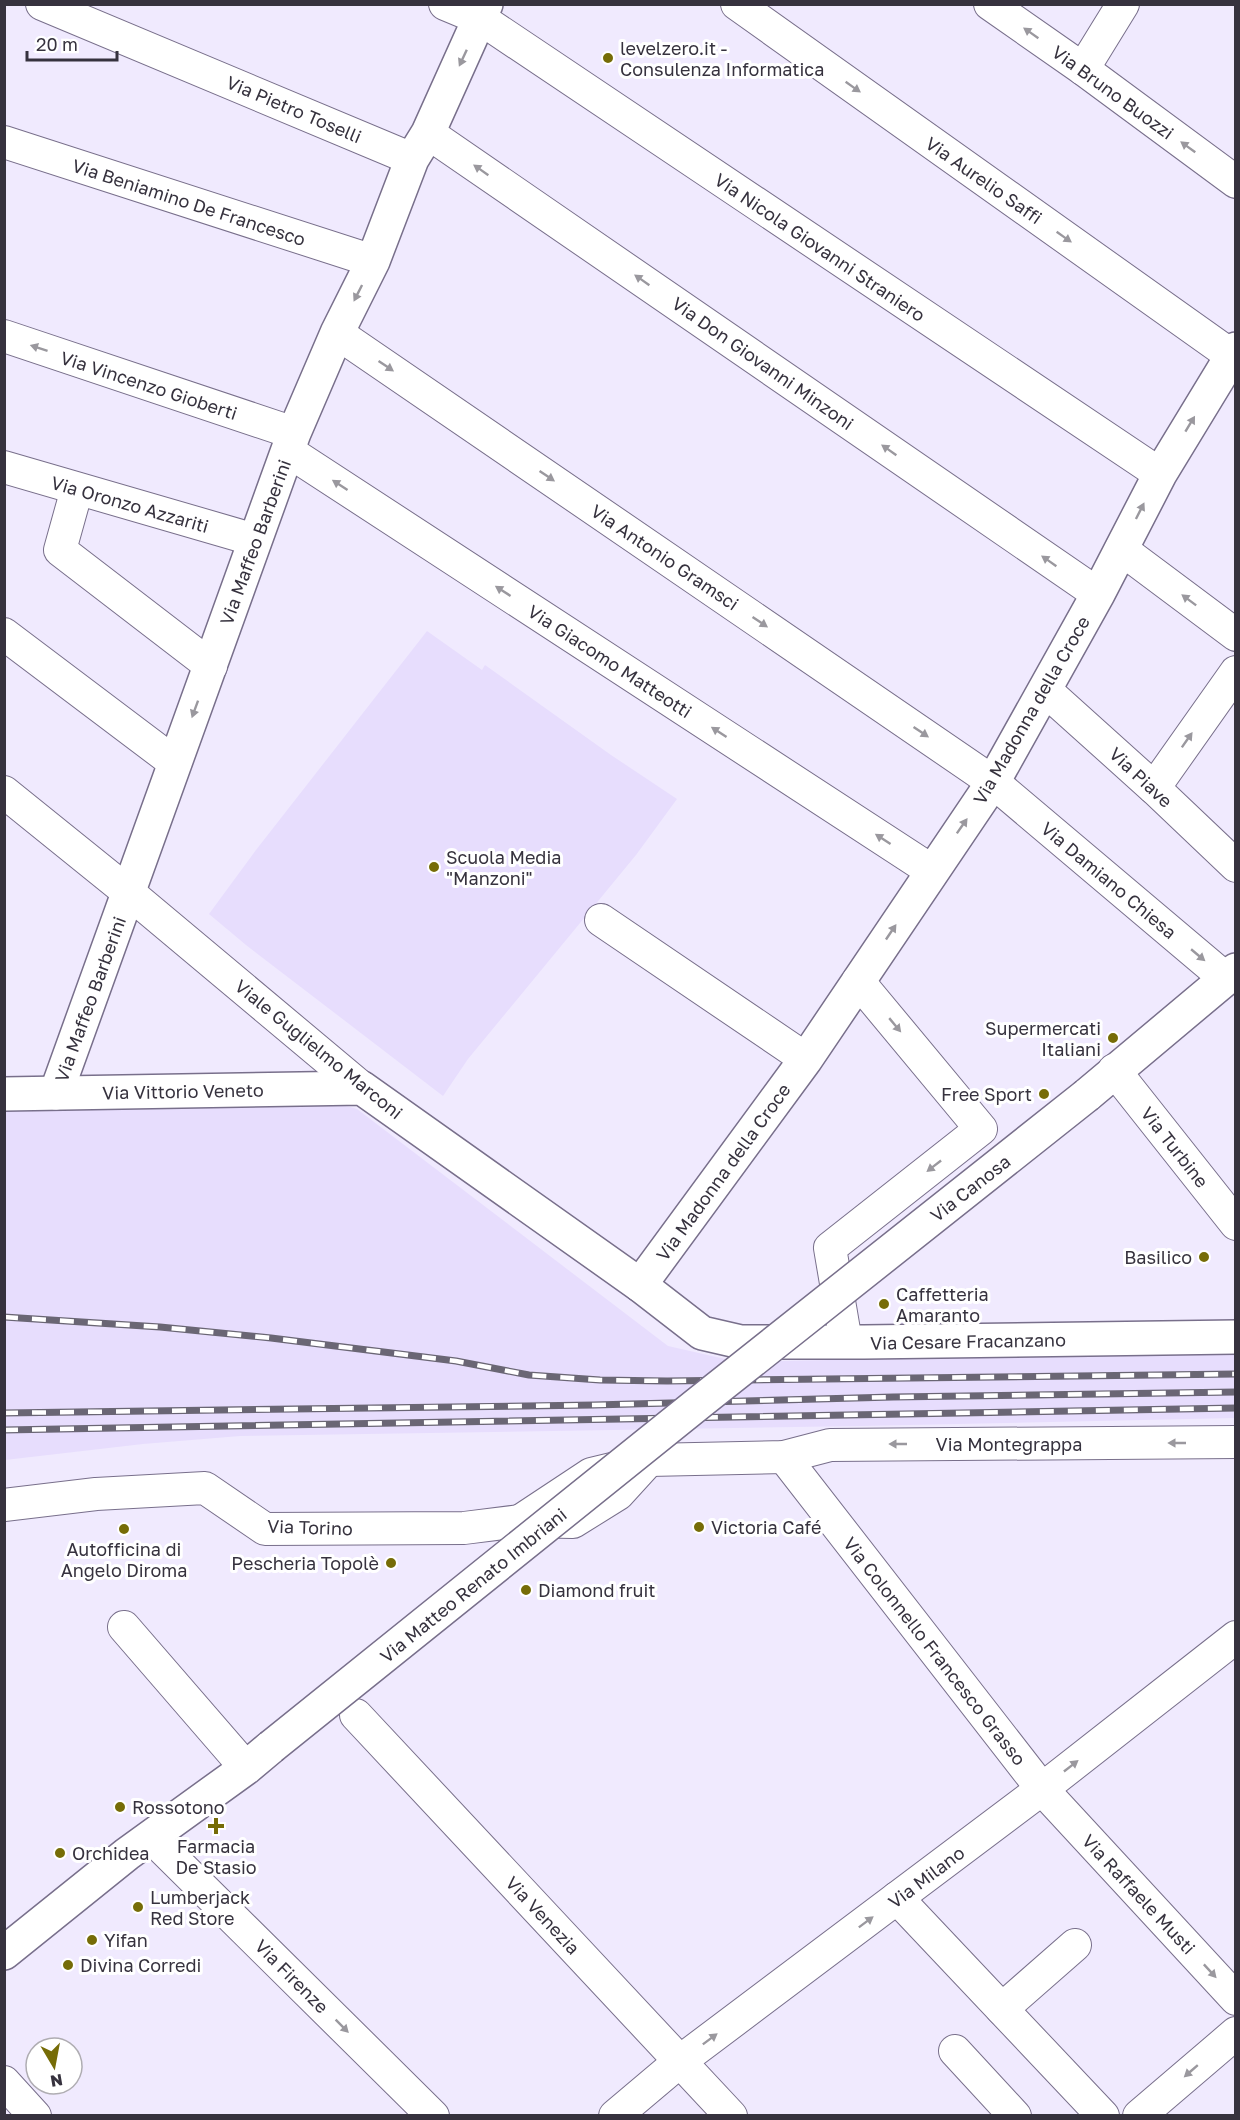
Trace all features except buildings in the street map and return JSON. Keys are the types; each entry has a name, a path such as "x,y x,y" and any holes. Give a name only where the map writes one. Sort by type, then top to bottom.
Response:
{"street":[{"name":"Via Pietro Toselli","path":"42,4 420,146"},
{"name":"Via Nicola Giovanni Straniero","path":"445,4 483,12 1160,474"},
{"name":"Via Aurelio Saffi","path":"737,4 1234,351"},
{"name":"Via Bruno Buozzi","path":"990,4 1083,69 1236,182"},
{"path":"1083,69 1124,4"},
{"name":"Via Maffeo Barberini","path":"56,1094 291,442 338,333 373,261 420,146 483,12"},
{"name":"Via Beniamino De Francesco","path":"4,142 373,261"},
{"name":"Via Don Giovanni Minzoni","path":"420,146 1098,594"},
{"name":"Via Antonio Gramsci","path":"338,333 993,782"},
{"name":"Via Vincenzo Gioberti","path":"4,336 291,442"},
{"name":"Via Madonna della Croce","path":"640,1285 806,1059 993,782 1098,594 1160,474 1234,351"},
{"name":"Via Giacomo Matteotti","path":"291,442 932,871"},
{"name":"Via Oronzo Azzariti","path":"4,467 255,540"},
{"path":"77,489 60,550 211,666"},
{"path":"1121,549 1236,635"},
{"path":"4,634 175,763"},
{"path":"1154,788 1236,672"},
{"name":"Via Piave","path":"1045,690 1236,866"},
{"name":"Via Damiano Chiesa","path":"993,782 1230,974"},
{"name":"Viale Guglielmo Marconi","path":"4,792 128,892 362,1088 640,1285 702,1333"},
{"path":"601,920 806,1059"},
{"name":"Via Canosa","path":"700,1402 1087,1095 1230,974"},
{"path":"846,1342 830,1248 981,1129 858,981"},
{"name":"Via Turbine","path":"1114,1070 1236,1224"},
{"name":"Via Vittorio Veneto","path":"4,1094 362,1088"},
{"name":"Via Cesare Fracanzano","path":"702,1333 741,1342 1236,1337"},
{"name":"Via Matteo Renato Imbriani","path":"4,1953 151,1837 246,1768 700,1402"},
{"name":"Via Montegrappa","path":"784,1457 830,1445 1236,1442"},
{"name":"Via Torino","path":"4,1505 96,1494 205,1488 265,1529 464,1528 520,1521 573,1522 618,1494 649,1460 784,1457"},
{"name":"Via Colonnello Francesco Grasso","path":"784,1457 1042,1789"},
{"path":"124,1627 246,1768"},
{"name":"Via Milano","path":"615,2115 679,2062 1042,1789 1236,1637"},
{"name":"Via Venezia","path":"356,1714 730,2115"},
{"name":"Via Raffaele Musti","path":"1042,1789 1236,1999"},
{"name":"Via Firenze","path":"151,1837 433,2115"},
{"path":"897,1899 1103,2115"},
{"path":"1002,2009 1075,1945"},
{"path":"1139,2115 1236,2033"},
{"path":"955,2050 1015,2115"},
{"path":"4,2082 35,2115"}],"shaded area":[{"name":"Scuola Media \"Manzoni\"","path":"427,631 482,670 485,665 677,799 636,855 468,1059 443,1096 209,914 256,850"},
{"path":"319,1098 357,1109 668,1346 738,1362 1235,1351 1235,1418 240,1436 143,1444 5,1460 4,1107"}],"railway":[{"path":"4,1317 160,1327 271,1338 456,1361 529,1375 600,1380 1236,1374"},
{"path":"4,1413 594,1405 893,1397 1236,1392"},
{"path":"4,1430 1236,1408"}],"place":[{"name":"levelzero.it - Consulenza Informatica","path":"608,58"},
{"name":"Scuola Media \"Manzoni\"","path":"434,867"},
{"name":"Supermercati Italiani","path":"1113,1038"},
{"name":"Free Sport","path":"1044,1094"},
{"name":"Basilico","path":"1204,1257"},
{"name":"Caffetteria Amaranto","path":"884,1304"},
{"name":"Victoria Café","path":"699,1527"},
{"name":"Autofficina di Angelo Diroma","path":"124,1529"},
{"name":"Pescheria Topolè","path":"391,1563"},
{"name":"Diamond fruit","path":"526,1590"},
{"name":"Rossotono","path":"120,1807"},
{"name":"Farmacia De Stasio","path":"216,1826"},
{"name":"Orchidea","path":"60,1853"},
{"name":"Lumberjack Red Store","path":"138,1907"},
{"name":"Yifan","path":"92,1940"},
{"name":"Divina Corredi","path":"68,1965"}]}
